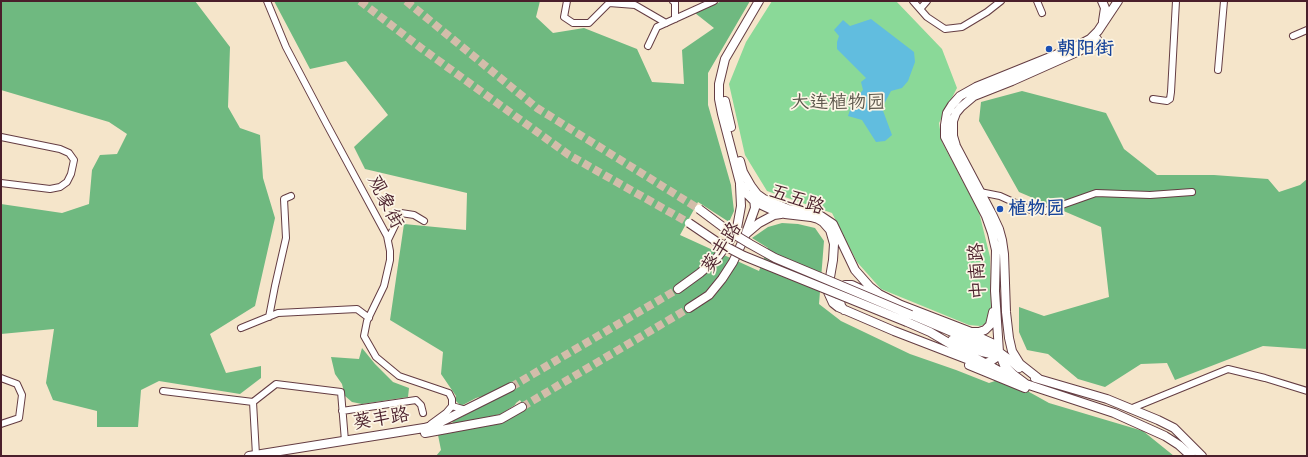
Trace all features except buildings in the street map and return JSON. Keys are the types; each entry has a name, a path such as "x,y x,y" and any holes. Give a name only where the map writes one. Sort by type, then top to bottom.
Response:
{"main road":[{"name":"五五路","path":"755,205 740,183 722,114 719,99 719,84 725,59 759,1"},
{"name":"五五路","path":"765,1 731,59 726,70 724,83 726,104 743,172 757,194 775,204 788,208 815,212 833,224 855,270 864,281 879,294 901,306 963,330 979,332 990,325 996,291"},
{"path":"1102,1 1105,8 1102,26"},
{"name":"中南路","path":"1118,1 1102,26 1090,38 1075,47 976,87 960,96 947,113 944,125 945,138 986,216 992,233 996,250 996,291 999,349 1004,365 1026,384 1114,413 1165,436 1179,445 1191,456"},
{"path":"1039,379 1020,364 1012,351 1006,312 1004,254 1002,240 999,229 956,146 953,136 953,121 960,107 983,92 1012,82 1089,46 1100,36 1124,1"},
{"name":"葵丰路","path":"678,289 716,259 736,228 741,206 740,183"},
{"path":"746,234 746,222 755,205 751,186"},
{"path":"755,205 763,206 775,204"},
{"name":"五五路","path":"763,206 785,214 818,219 824,222 830,230 834,244 828,292 838,307 968,360 977,363 986,363"},
{"path":"699,209 733,234 775,258 909,319"},
{"name":"葵丰路","path":"689,308 709,295 722,279 733,262 746,234 759,222 774,215 785,214"},
{"path":"736,228 746,222"},
{"path":"689,223 717,242 744,256 909,319 999,349"},
{"path":"844,310 839,302 840,291 842,287 848,284 901,306"},
{"path":"986,363 991,361 996,356 999,349 1004,336 1006,312"},
{"name":"五五路","path":"909,319 952,345 1026,384"},
{"path":"963,330 999,349 1026,374 1106,399 1174,428 1202,456"},
{"path":"894,331 949,356 1024,387 1053,394"},
{"path":"930,332 982,352 991,354 999,349"},
{"name":"葵丰路","path":"252,455 435,425 511,387"},
{"name":"葵丰路","path":"280,456 501,419 522,407"}],"street":[{"name":"观象街","path":"267,1 286,46 387,236 390,260 384,286 369,318 364,336 376,357 399,376 449,393 452,399 452,406"},
{"path":"566,1 564,16 573,23 589,23 609,3 635,5 666,23"},
{"path":"673,1 675,2 675,19"},
{"path":"648,46 657,27 714,1"},
{"path":"913,1 927,17 945,29 962,27 987,12 1001,1"},
{"path":"920,9 927,1"},
{"path":"1037,1 1042,12"},
{"path":"1153,99 1167,101 1170,99 1176,1"},
{"path":"1218,70 1224,1"},
{"path":"1293,36 1307,30"},
{"path":"1,137 60,149 69,153 74,160 72,174 67,182 60,187 50,189 1,184"},
{"path":"980,192 1000,196 1033,211 1045,211 1096,193 1150,195 1192,192"},
{"path":"269,317 274,286 286,238 284,199 291,196"},
{"path":"388,240 401,213 414,215 424,220"},
{"path":"241,328 278,313 357,309 369,318"},
{"path":"1130,409 1228,369 1265,378 1307,391"},
{"path":"1,378 17,384 22,396 19,418 1,424"},
{"path":"163,391 253,402 276,384 341,392 344,441"},
{"path":"342,411 416,400 421,405 423,413"},
{"path":"252,455 253,402"},
{"path":"427,427 446,413 452,406 466,410"}],"green space":[{"path":"1,1 195,1 230,47 228,107 240,128 260,135 263,178 275,218 255,306 210,334 226,373 261,366 261,378 240,394 159,381 141,390 138,427 97,427 97,411 53,400 46,383 54,329 1,334 1,204 62,213 89,204 92,170 100,155 117,154 127,134 109,122 1,90"},
{"path":"274,1 540,1 536,17 553,33 584,28 637,49 652,82 684,84 682,50 714,28 695,13 722,1 750,1 708,73 708,105 731,185 734,211 729,222 698,202 680,235 759,271 768,248 752,238 768,227 782,223 798,224 815,228 824,241 819,304 841,321 910,354 989,383 1004,378 1049,403 1143,431 1174,456 436,456 441,450 438,435 501,422 525,408 520,400 501,414 454,424 452,422 514,389 511,382 487,395 476,398 461,406 455,400 456,396 441,374 443,352 390,320 404,224 466,230 467,193 365,169 354,147 388,115 346,61 310,69"},
{"name":"大连植物园","path":"772,1 896,1 942,49 957,88 939,123 942,142 979,212 990,257 991,311 990,318 986,324 980,326 969,325 881,289 857,262 832,213 767,191 745,155 729,84 746,42"},
{"path":"1022,91 1106,113 1124,149 1157,175 1214,175 1268,179 1279,192 1300,185 1307,179 1307,349 1263,346 1175,380 1167,363 1141,364 1105,387 1078,379 1048,354 1027,350 1019,332 1019,307 1044,316 1109,297 1101,227 1019,192 979,121 981,102"},
{"path":"362,348 393,382 409,388 408,397 362,404 352,402 345,396 342,384 335,374 331,357 359,359"}],"water":[{"path":"871,19 914,52 915,62 908,81 902,88 891,91 882,108 892,135 885,141 876,142 862,120 848,116 853,101 863,90 861,82 866,78 837,49 839,36 834,30 843,20 850,26"}],"tunnel":[{"path":"360,1 421,48 569,155 689,223"},
{"path":"406,1 537,108 699,209"},
{"path":"511,387 678,289"},
{"path":"522,407 689,308"}],"place":[{"name":"朝阳街","path":"1049,49"},
{"name":"植物园","path":"1000,209"}]}
